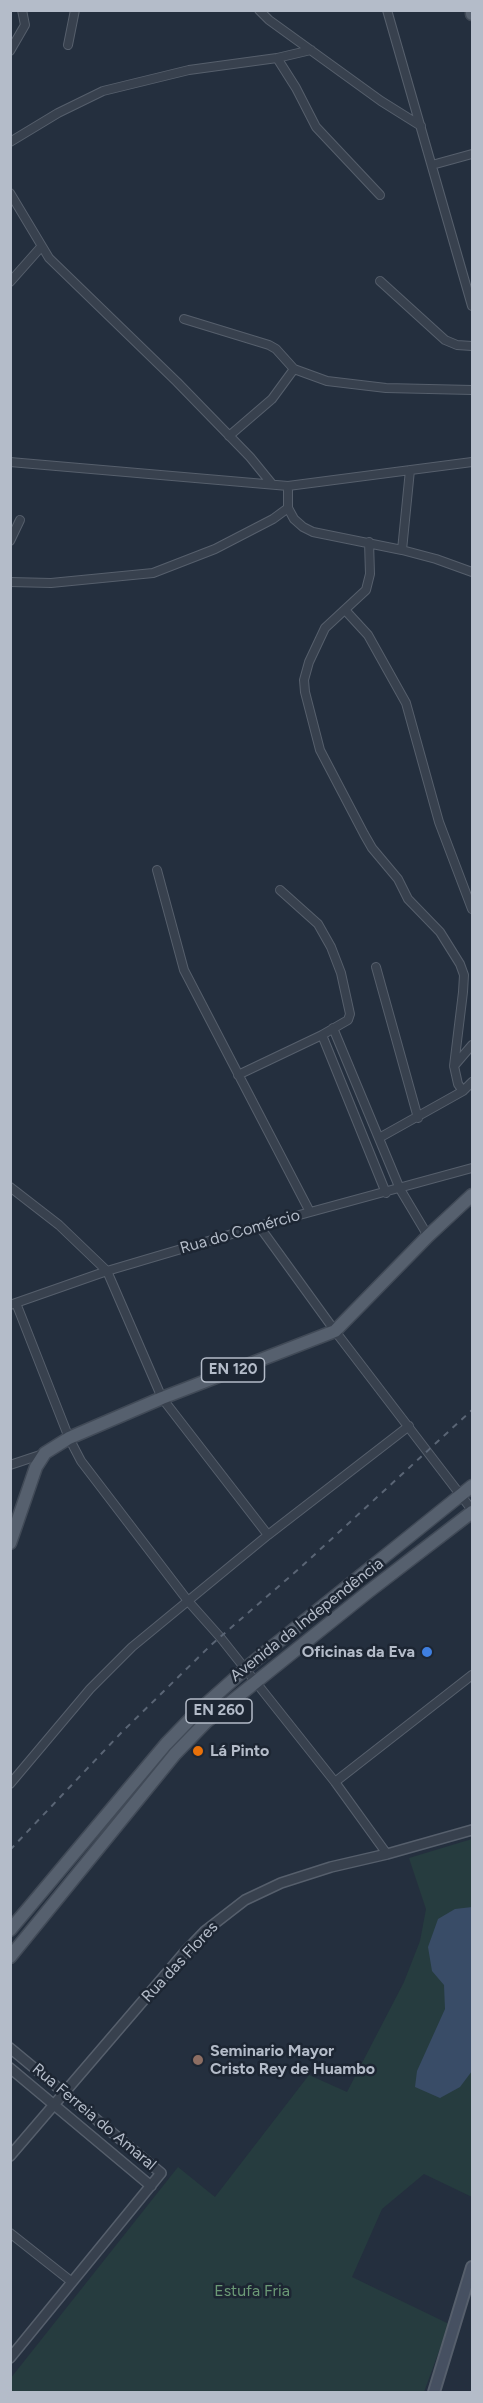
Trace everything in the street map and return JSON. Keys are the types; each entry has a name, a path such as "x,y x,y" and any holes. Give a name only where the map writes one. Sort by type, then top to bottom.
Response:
{"main road":[{"name":"EN 120","path":"45,1453 69,1438 162,1398 335,1331 428,1236 472,1195"},
{"path":"10,1543 36,1467 45,1453"},
{"name":"Avenida da Independência","path":"10,1930 166,1744 245,1669 472,1486"},
{"name":"Avenida da Independência","path":"10,1957 175,1754 206,1722 472,1511"},
{"path":"356,1579 368,1592"},
{"path":"434,2392 472,2267"}],"street":[{"path":"10,51 25,25 22,10"},
{"path":"68,45 75,10"},
{"path":"259,10 310,50 422,127"},
{"path":"387,10 472,306"},
{"path":"10,142 58,113 104,90 189,70 277,58 310,50"},
{"path":"277,58 316,127 380,195"},
{"path":"432,165 472,154"},
{"path":"10,193 23,211 49,258 71,282 177,382 272,484"},
{"path":"10,282 41,247"},
{"path":"380,280 442,338 457,345 472,346"},
{"path":"184,319 269,345 276,349 294,369 327,381 386,388 472,390"},
{"path":"229,436 273,399 294,369"},
{"path":"10,462 288,486 472,462"},
{"path":"402,550 410,470"},
{"path":"288,486 288,508 294,519 313,532 402,550 472,572"},
{"path":"10,582 51,583 153,573 215,549 273,519 288,508"},
{"path":"10,541 20,520"},
{"path":"369,542 369,582 363,594 329,622 325,628 309,662 304,680 304,692 320,750 372,848 398,879 408,899 440,932 460,964 464,975 454,1066 458,1084 463,1091"},
{"path":"345,610 368,635 406,704 439,822 472,909"},
{"path":"157,870 184,970 310,1212"},
{"path":"464,889 472,889"},
{"path":"238,1075 322,1035 348,1020 350,1014 341,973 331,946 318,924 280,890"},
{"path":"376,968 418,1118"},
{"path":"333,1028 400,1189 428,1236"},
{"path":"322,1035 386,1192"},
{"path":"454,1066 472,1045"},
{"path":"379,1138 463,1091 472,1082"},
{"name":"Rua do Comércio","path":"13,1304 108,1270 472,1168"},
{"path":"10,1187 59,1225 108,1270 162,1398 268,1535"},
{"path":"259,1226 335,1331 472,1511"},
{"path":"13,1304 69,1438 81,1461 188,1601 335,1782 387,1854"},
{"path":"10,1784 90,1689 132,1647 268,1535 409,1426"},
{"path":"10,1465 45,1453"},
{"path":"335,1782 472,1675"},
{"name":"Rua das Flores","path":"10,2156 198,1938 245,1900 281,1883 331,1867 472,1830"},
{"name":"Rua Ferreia do Amaral","path":"10,2048 161,2173 151,2186 10,2068"},
{"path":"10,2358 151,2186"},
{"path":"10,2233 72,2282"}],"green space":[{"name":"Estufa Fria","path":"472,1839 472,2197 424,2174 382,2209 352,2277 449,2324 424,2392 11,2392 10,2379 178,2167 215,2197 309,2075 347,2092 404,1982 420,1941 426,1909 409,1858"}],"water":[{"path":"472,1907 472,2071 460,2087 440,2098 415,2087 417,2071 445,2009 444,1985 432,1971 428,1947 438,1919 455,1909"}],"railway":[{"path":"10,1850 121,1733 211,1645 301,1567 472,1410"}],"place":[{"name":"Oficinas da Eva","path":"427,1652"},
{"name":"Lá Pinto","path":"198,1751"},
{"name":"Seminario Mayor Cristo Rey de Huambo","path":"198,2060"}]}
